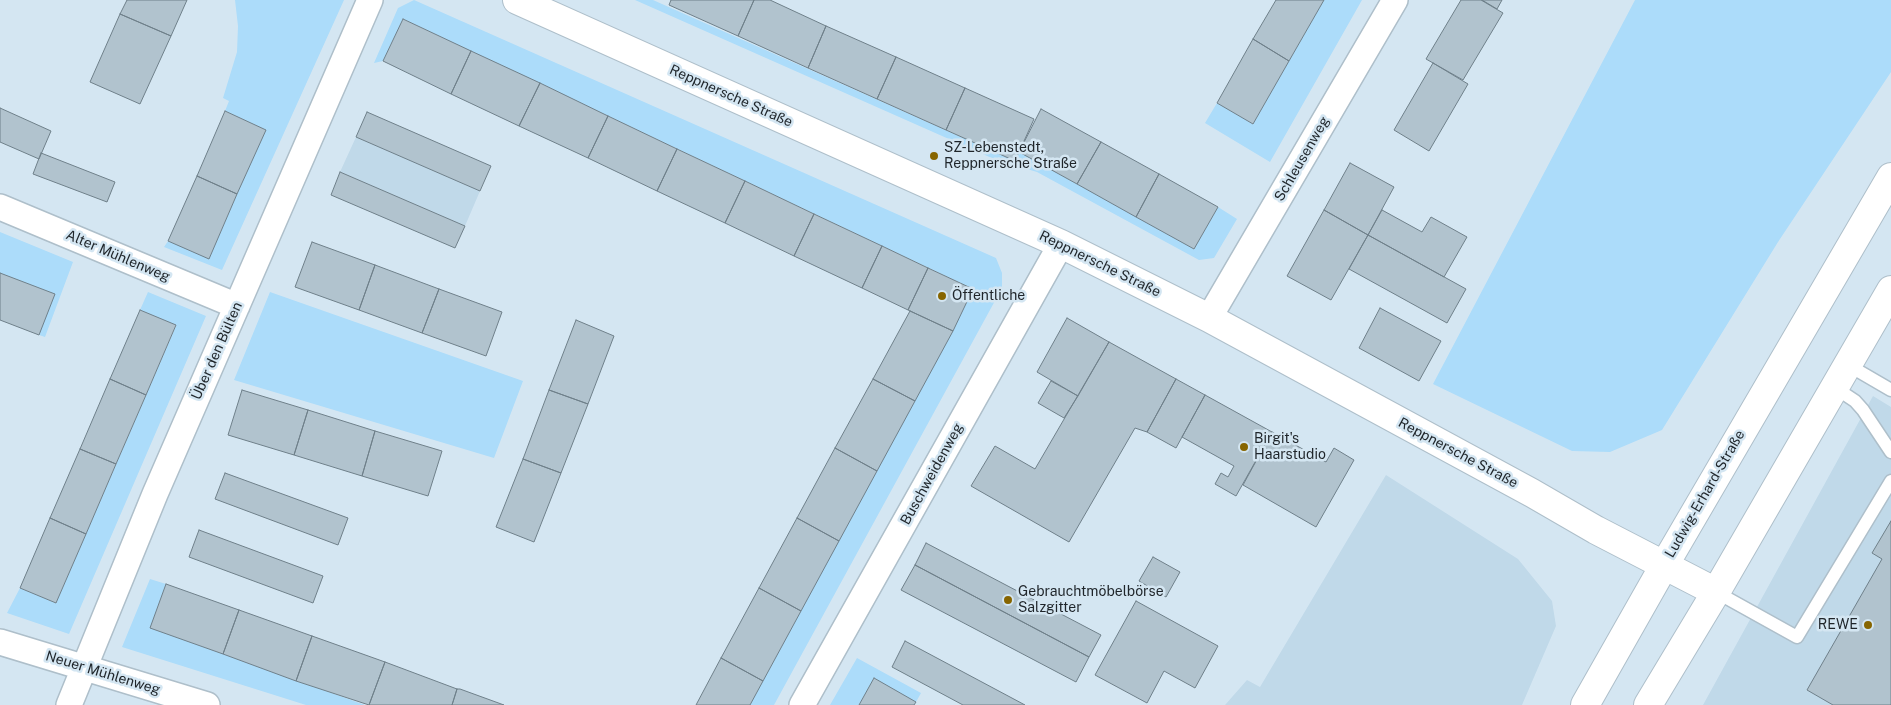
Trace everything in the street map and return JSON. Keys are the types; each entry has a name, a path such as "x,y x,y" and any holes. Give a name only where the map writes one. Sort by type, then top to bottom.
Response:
{"street":[{"name":"Über den Bülten","path":"69,705 83,667 237,306 370,0"},
{"name":"Reppnersche Straße","path":"517,0 1061,244 1209,318 1532,493 1596,530 1665,564"},
{"name":"Schleusenweg","path":"1209,318 1395,0"},
{"name":"Ludwig-Erhard-Straße","path":"1716,592 1665,564 1891,176"},
{"name":"Alter Mühlenweg","path":"0,207 237,306"},
{"name":"Buschweidenweg","path":"802,705 1061,244"},
{"path":"1648,705 1716,592 1891,290"},
{"path":"1585,705 1665,564"},
{"name":"Neuer Mühlenweg","path":"0,642 206,705"}],"lane":[{"path":"1841,376 1891,390"},
{"path":"1841,376 1855,401 1891,452"},
{"path":"1716,592 1797,637 1891,481"}],"shaded area":[{"path":"235,0 344,0 222,270 164,247 168,241 209,258 265,130 225,111 229,101 223,98 237,52 238,26"},
{"path":"414,0 996,258 1002,273 1002,288 774,705 750,705 973,289 403,19 383,61 374,63 398,8"},
{"path":"635,0 653,0 1015,161 1019,152 1194,249 1218,207 1237,219 1214,258 1199,260 1037,172 994,159"},
{"path":"1324,0 1362,0 1270,162 1205,123 1217,103 1253,124"},
{"path":"1635,0 1891,0 1891,72 1778,242 1662,430 1610,452 1572,451 1433,384"},
{"path":"356,137 480,191 465,226 340,172"},
{"path":"0,232 73,262 45,337 39,335 0,273"},
{"path":"148,292 206,316 69,634 7,613 20,588 56,603 176,326 140,310"},
{"path":"270,292 523,381 494,458 234,380"},
{"path":"1873,396 1891,407 1891,705 1703,705"},
{"path":"1386,475 1518,559 1552,601 1556,626 1522,705 1225,705 1247,680 1260,687"},
{"path":"150,579 166,584 151,628 365,705 306,705 122,647"},
{"path":"857,658 921,693 916,702 874,679 859,705 830,705"}],"building":[{"path":"127,0 187,0 171,36 120,14"},
{"path":"671,0 754,0 738,36 669,5"},
{"path":"754,0 770,0 826,26 808,68 738,36"},
{"path":"1276,0 1324,0 1289,61 1253,39"},
{"path":"1461,0 1481,0 1503,13 1463,80 1426,59"},
{"path":"1482,0 1502,0 1497,9"},
{"path":"120,14 171,36 140,104 90,82"},
{"path":"403,19 471,51 451,94 383,61"},
{"path":"826,26 896,57 877,99 808,68"},
{"path":"1253,39 1289,61 1253,124 1217,103"},
{"path":"471,51 540,83 519,126 451,94"},
{"path":"896,57 965,88 946,130 877,99"},
{"path":"1433,63 1468,84 1429,151 1394,130"},
{"path":"540,83 608,116 588,158 519,126"},
{"path":"965,88 1034,119 1015,161 946,130"},
{"path":"0,108 51,131 39,159 0,142"},
{"path":"1041,109 1101,142 1077,184 1019,152"},
{"path":"225,111 266,130 237,194 197,176"},
{"path":"367,112 491,166 480,191 356,137"},
{"path":"608,116 677,149 657,191 588,158"},
{"path":"1101,142 1159,174 1136,217 1077,184"},
{"path":"677,149 745,181 725,223 657,191"},
{"path":"41,153 115,182 107,202 33,174"},
{"path":"1350,163 1394,187 1368,235 1324,210"},
{"path":"340,172 465,226 455,248 331,195"},
{"path":"1159,174 1218,207 1194,249 1136,217"},
{"path":"197,176 237,194 209,259 168,241"},
{"path":"745,181 814,214 794,256 725,223"},
{"path":"1324,210 1368,235 1331,300 1287,276"},
{"path":"1382,210 1422,232 1431,217 1467,237 1444,277 1368,235"},
{"path":"814,214 882,246 862,288 794,256"},
{"path":"1368,235 1466,289 1447,323 1349,269"},
{"path":"312,242 375,265 359,310 295,287"},
{"path":"882,246 928,268 908,310 862,288"},
{"path":"375,265 439,289 422,333 359,310"},
{"path":"928,268 973,289 953,331 908,310"},
{"path":"0,273 55,294 39,335 0,320"},
{"path":"439,289 502,312 486,356 422,333"},
{"path":"1380,308 1441,341 1419,381 1359,348"},
{"path":"140,310 176,325 146,395 110,379"},
{"path":"910,311 953,331 915,401 873,379"},
{"path":"1067,318 1109,342 1078,396 1037,372"},
{"path":"576,320 614,336 588,404 549,390"},
{"path":"1109,342 1176,379 1147,432 1135,428 1069,542 971,486 995,446 1035,469"},
{"path":"110,379 146,395 116,464 80,449"},
{"path":"873,379 915,401 877,471 835,448"},
{"path":"1176,379 1205,395 1176,448 1147,432"},
{"path":"1051,381 1078,396 1064,418 1038,403"},
{"path":"242,390 308,410 294,455 228,435"},
{"path":"549,390 588,404 561,473 523,459"},
{"path":"1205,395 1272,432 1236,496 1215,484 1221,473 1228,477 1234,466 1182,437"},
{"path":"308,410 375,431 362,476 294,455"},
{"path":"375,431 442,451 428,496 362,476"},
{"path":"1272,432 1326,462 1334,448 1354,460 1316,527 1243,485"},
{"path":"835,448 877,471 839,541 797,518"},
{"path":"80,449 116,464 86,534 50,518"},
{"path":"523,459 561,473 534,542 496,527"},
{"path":"225,473 348,518 338,545 215,499"},
{"path":"50,518 86,534 56,603 20,588"},
{"path":"797,518 839,541 801,611 759,588"},
{"name":"REWE","path":"1891,521 1891,705 1833,705 1807,690 1882,559 1872,553"},
{"path":"199,530 323,576 313,603 189,557"},
{"name":"Gebrauchtmöbelbörse Salzgitter","path":"926,543 1101,635 1089,657 915,565"},
{"path":"1153,557 1180,572 1166,597 1139,581"},
{"path":"915,565 1089,657 1076,682 901,590"},
{"path":"166,584 239,610 223,654 150,628"},
{"path":"759,588 801,611 763,681 721,658"},
{"path":"1136,601 1218,646 1195,688 1164,671 1147,703 1095,675"},
{"path":"239,610 312,636 296,681 223,654"},
{"path":"312,636 385,662 369,705 296,681"},
{"path":"905,641 1025,705 963,705 892,667"},
{"path":"721,658 763,681 750,705 696,705"},
{"path":"385,662 457,689 452,705 369,705"},
{"path":"874,678 916,702 914,705 859,705"},
{"path":"457,689 460,689 504,705 452,705"}],"place":[{"name":"SZ-Lebenstedt, Reppnersche Straße","path":"934,156"},
{"name":"Öffentliche","path":"942,296"},
{"name":"Birgit's Haarstudio","path":"1244,447"},
{"name":"Gebrauchtmöbelbörse Salzgitter","path":"1008,600"},
{"name":"REWE","path":"1868,625"}]}
